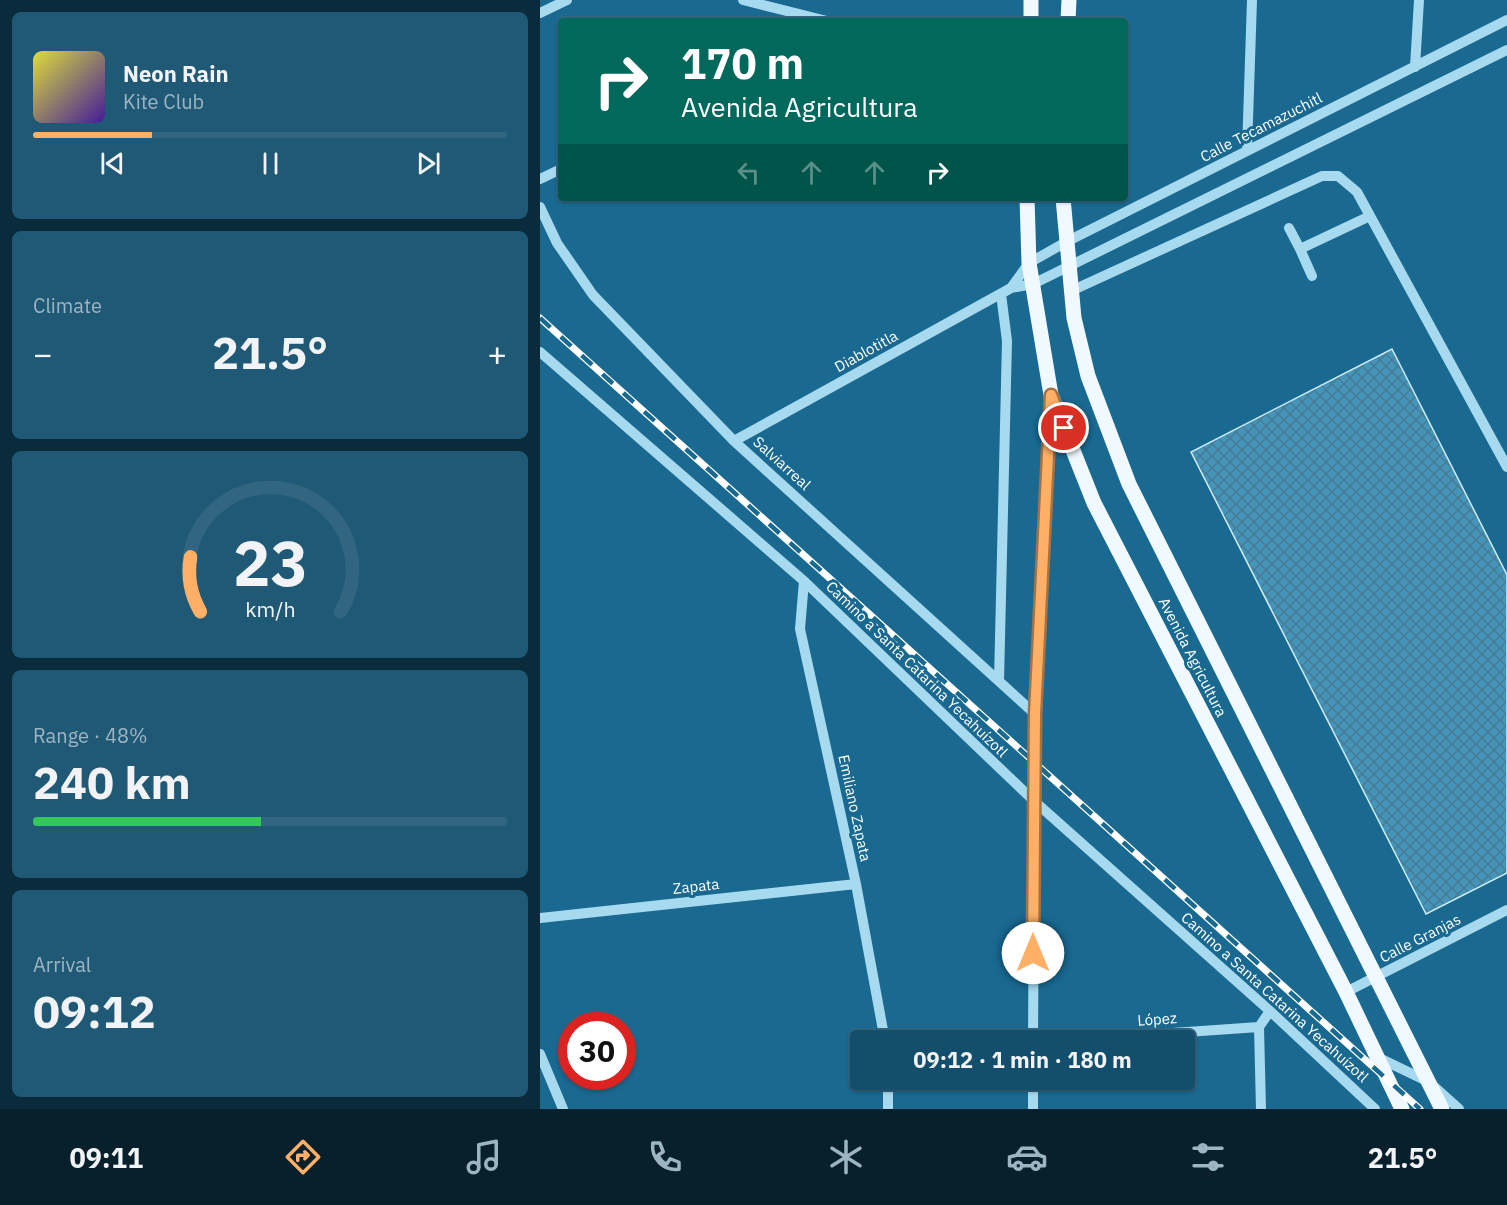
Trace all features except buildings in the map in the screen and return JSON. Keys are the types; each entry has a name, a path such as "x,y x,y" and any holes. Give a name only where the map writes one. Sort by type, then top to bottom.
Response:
{"main road":[{"path":"1031,0 1031,18"},
{"path":"1068,18 1069,0"},
{"name":"Avenida Agricultura","path":"1027,201 1029,263 1051,395 1094,503 1346,992 1402,1109"},
{"name":"Avenida Agricultura","path":"1063,201 1074,318 1088,376 1129,484 1378,976 1442,1109"}],"street":[{"path":"540,13 567,0"},
{"path":"743,0 814,18"},
{"path":"1247,150 1252,0"},
{"path":"1415,67 1419,0"},
{"name":"Calle Tecamazuchitl","path":"1029,263 1247,150 1507,21"},
{"path":"1033,284 1507,50"},
{"path":"540,179 558,170"},
{"path":"1071,291 1322,176 1338,177 1357,192 1507,467"},
{"name":"Salviarreal","path":"540,207 557,243 593,295 734,441 1035,714"},
{"path":"1300,249 1370,216"},
{"path":"1289,228 1312,276"},
{"name":"Diablotitla","path":"1006,291 1029,263"},
{"name":"Diablotitla","path":"734,441 1006,291 1033,284"},
{"path":"999,681 1007,340 1006,291"},
{"name":"Camino a Santa Catarina Yecahuízotl","path":"540,352 804,581 1033,800 1270,1011 1375,1109"},
{"path":"1033,1030 1035,714 1051,395"},
{"name":"Emiliano Zapata","path":"804,581 800,628 856,884 883,1030"},
{"name":"Zapata","path":"540,918 856,884"},
{"name":"Calle Granjas","path":"1346,992 1507,910"},
{"path":"1261,1109 1259,1027 1270,1011"},
{"name":"López","path":"1195,1031 1259,1027"},
{"path":"540,1054 563,1109"},
{"path":"1376,1057 1429,1082 1459,1109"},
{"path":"888,1090 888,1109"},
{"path":"1033,1090 1033,1109"}],"railway":[{"path":"540,318 1420,1109"}],"route":[{"path":"1033,953 1035,714 1051,395 1064,428"}]}
